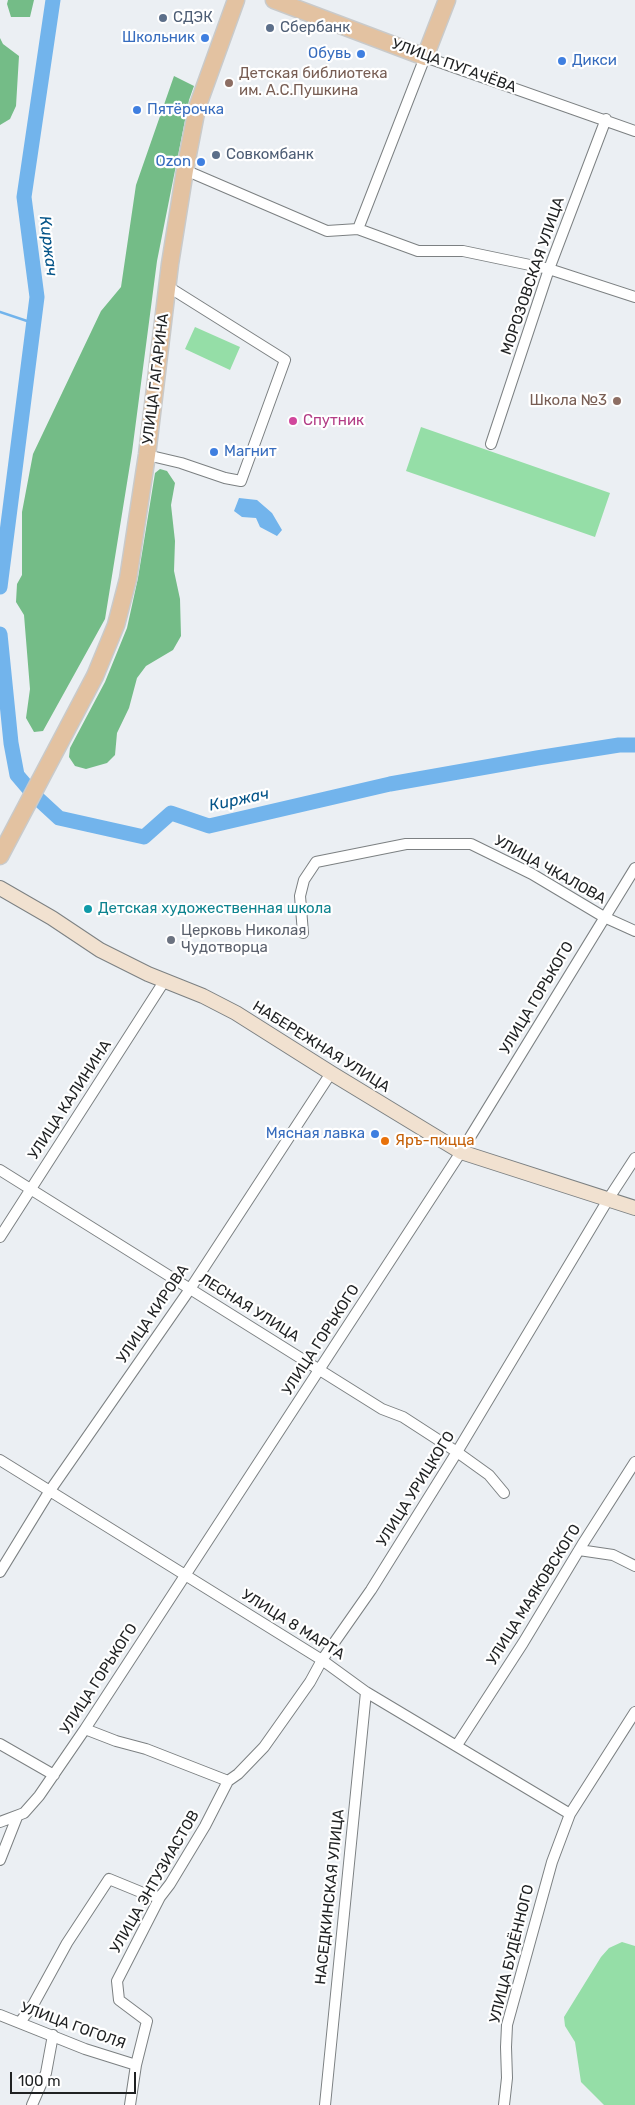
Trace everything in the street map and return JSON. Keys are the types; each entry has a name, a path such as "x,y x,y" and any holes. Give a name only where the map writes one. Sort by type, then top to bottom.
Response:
{"main road":[{"name":"УЛИЦА ГАГАРИНА","path":"3,850 95,676 116,625 128,579 148,455 167,286 185,170 197,108 236,0"},
{"name":"УЛИЦА ПУГАЧЁВА","path":"274,0 425,57"},
{"path":"425,57 447,0"}],"street":[{"path":"358,229 425,57"},
{"name":"УЛИЦА ПУГАЧЁВА","path":"425,57 606,119 635,131"},
{"name":"МОРОЗОВСКАЯ УЛИЦА","path":"491,444 549,268 606,119"},
{"path":"185,170 327,231 358,229 418,251 463,251 549,268 635,297"},
{"path":"148,455 181,463 225,478 242,481 285,360 167,286"},
{"name":"УЛИЦА ЧКАЛОВА","path":"303,933 300,896 304,880 316,862 406,844 471,844 532,874 604,917 635,931"},
{"name":"УЛИЦА ГОРЬКОГО","path":"0,1822 17,1817 29,1808 85,1729 461,1152 635,868"},
{"name":"НАБЕРЕЖНАЯ УЛИЦА","path":"0,888 52,918 100,950 148,974 236,1013 461,1152 635,1208"},
{"name":"УЛИЦА КАЛИНИНА","path":"0,1238 165,980"},
{"name":"УЛИЦА КИРОВА","path":"0,1572 49,1492 190,1289 331,1073"},
{"name":"УЛИЦА УРИЦКОГО","path":"228,1781 238,1774 264,1747 371,1590 457,1452 608,1198 635,1158"},
{"name":"ЛЕСНАЯ УЛИЦА","path":"0,1170 382,1409 403,1417 489,1475 504,1493"},
{"name":"УЛИЦА 8 МАРТА","path":"0,1460 322,1660 366,1692 570,1814"},
{"name":"УЛИЦА МАЯКОВСКОГО","path":"457,1745 523,1643 635,1462"},
{"path":"579,1550 613,1556 635,1566"},
{"name":"НАСЕДКИНСКАЯ УЛИЦА","path":"325,2105 366,1692"},
{"name":"УЛИЦА БУДЁННОГО","path":"504,2105 509,2017 544,1888 570,1814 635,1712"},
{"path":"85,1729 116,1741 146,1749 228,1781"},
{"path":"0,1744 54,1775"},
{"name":"УЛИЦА ЭНТУЗИАСТОВ","path":"130,2105 136,2065 146,2021 119,2000 117,1981 160,1897 205,1826 228,1781"},
{"name":"УЛИЦА ГОРЬКОГО","path":"0,1860 17,1817"},
{"path":"20,2022 33,2005 67,1943 109,1879 148,1895 160,1897"},
{"name":"УЛИЦА ГОГОЛЯ","path":"0,2015 86,2049 136,2065"},
{"path":"32,2105 46,2073 53,2035"}],"green space":[{"path":"8,0 34,0 30,17 11,17 7,4"},
{"path":"0,38 3,44 19,56 16,106 10,119 0,125"},
{"path":"174,76 194,86 189,100 157,261 132,452 105,619 43,731 34,732 26,718 30,689 24,615 16,602 17,584 22,575 22,512 33,454 101,311 121,287 136,185"},
{"path":"195,327 240,347 230,370 185,349"},
{"path":"421,427 610,493 595,537 406,471"},
{"path":"160,469 167,471 175,483 171,505 175,541 174,571 180,599 181,636 173,650 146,666 137,678 129,708 117,733 115,755 107,763 86,769 75,766 69,757 70,748 105,682 127,628 138,578 155,473"},
{"path":"622,1942 635,1946 635,2105 604,2105 581,2082 575,2042 565,2026 564,2017 601,1957 609,1948"}],"water":[{"path":"239,498 257,500 272,513 282,530 277,536 260,527 256,518 242,517 234,511"}],"waterway":[{"name":"Киржач","path":"0,587 37,297 24,197 53,0"},
{"path":"0,312 33,323"},
{"name":"Киржач","path":"0,634 11,743 17,775 34,795 59,818 144,837 171,813 209,826 390,784 537,758 619,745 635,745"}],"place":[{"name":"СДЭК","path":"163,18"},
{"name":"Сбербанк","path":"270,28"},
{"name":"Школьник","path":"205,38"},
{"name":"Обувь","path":"361,54"},
{"name":"Дикси","path":"562,61"},
{"name":"Детская библиотека им. А.С.Пушкина","path":"229,83"},
{"name":"Пятёрочка","path":"137,110"},
{"name":"Совкомбанк","path":"216,155"},
{"name":"Ozon","path":"201,162"},
{"name":"Школа №3","path":"617,401"},
{"name":"Спутник","path":"293,421"},
{"name":"Магнит","path":"214,452"},
{"name":"Детская художественная школа","path":"88,909"},
{"name":"Церковь Николая Чудотворца","path":"171,940"},
{"name":"Мясная лавка","path":"375,1134"},
{"name":"Яръ-пицца","path":"385,1141"}]}
